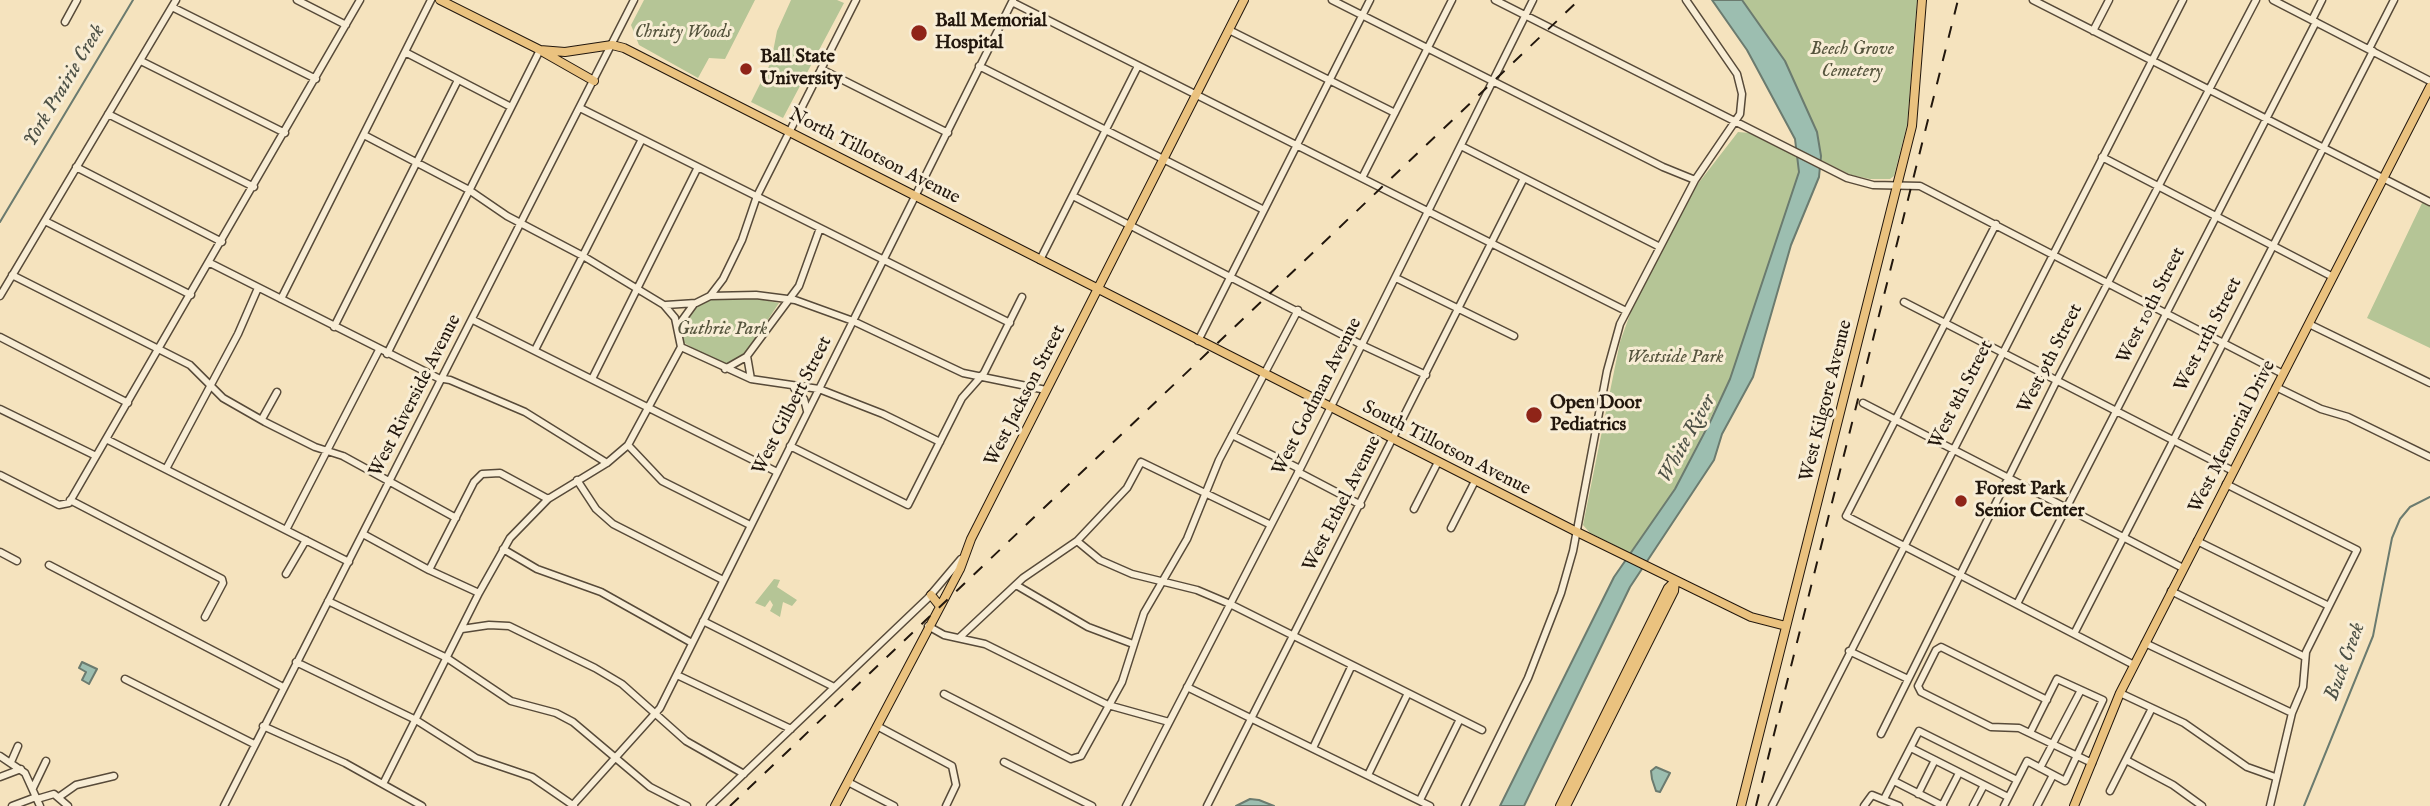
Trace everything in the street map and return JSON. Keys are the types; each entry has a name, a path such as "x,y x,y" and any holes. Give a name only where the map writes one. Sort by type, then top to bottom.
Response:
{"main road":[{"path":"440,0 540,50 594,81"},
{"name":"West Jackson Street","path":"835,806 960,569 962,558 1244,0"},
{"name":"West Kilgore Avenue","path":"1741,806 1912,126 1922,0"},
{"path":"540,50 565,52 612,45"},
{"name":"North Tillotson Avenue","path":"612,45 624,48 790,131 1097,290"},
{"name":"West Memorial Drive","path":"2074,806 2120,693 2430,87"},
{"name":"South Tillotson Avenue","path":"1097,290 1649,568 1658,575"},
{"path":"1658,575 1751,617 1786,626"},
{"path":"1658,575 1663,588 1660,607"},
{"path":"1559,806 1675,581"},
{"path":"1566,806 1674,591 1675,581"},
{"path":"931,595 939,605"}],"street":[{"path":"65,22 77,0"},
{"path":"297,0 346,25"},
{"path":"0,475 63,505 70,500 210,263 360,0"},
{"path":"281,299 431,0"},
{"name":"West Riverside Avenue","path":"224,806 634,0"},
{"path":"710,296 736,254 757,197 856,0"},
{"path":"1332,0 1663,167 1695,180"},
{"path":"1198,341 1370,0"},
{"path":"1362,178 1452,0"},
{"path":"1495,0 1840,174 1866,183 1912,184 1996,224 2283,374"},
{"name":"West Godman Avenue","path":"1126,806 1299,471 1532,0"},
{"path":"1465,806 1541,649 1561,593 1577,533 1611,352 1626,311 1695,180 1736,121 1742,100 1739,78 1714,37 1686,0"},
{"path":"2093,31 2109,0"},
{"name":"West 8th Street","path":"1772,806 2183,0"},
{"name":"West 9th Street","path":"1881,734 2057,380 2256,0"},
{"path":"2273,0 2430,80"},
{"name":"West 10th Street","path":"2017,604 2266,119 2322,0"},
{"name":"West 11th Street","path":"2074,634 2322,148 2394,0"},
{"path":"1013,1 1626,311"},
{"name":"West Gilbert Street","path":"573,806 656,714 1013,1"},
{"path":"2036,1 2430,202"},
{"path":"0,296 174,3 316,79"},
{"path":"1229,30 1395,113"},
{"path":"387,354 540,50"},
{"path":"405,52 511,107"},
{"path":"141,61 285,133"},
{"path":"979,66 1264,210"},
{"path":"1040,260 1138,66"},
{"path":"821,69 947,132"},
{"path":"334,327 458,80"},
{"path":"580,108 1010,323"},
{"path":"108,114 254,187"},
{"path":"364,135 469,190 664,305 673,314 681,347 651,408 628,445 607,463 548,499 519,527 503,549 383,784"},
{"path":"535,350 642,139"},
{"path":"1461,146 1660,247"},
{"path":"2102,157 2333,277"},
{"path":"76,167 222,242"},
{"path":"593,377 698,167"},
{"name":"West Ethel Avenue","path":"1207,806 1524,178"},
{"path":"1073,196 1426,375"},
{"path":"45,221 191,295"},
{"path":"1996,224 1846,515 2134,665"},
{"path":"724,369 734,367 747,356 788,299 802,278 821,229"},
{"path":"210,263 387,354 525,412 607,463"},
{"path":"12,275 190,365 223,398 390,482 456,519"},
{"path":"1396,278 1514,336"},
{"path":"166,469 258,288"},
{"path":"664,305 696,303 710,296 756,295 788,299 853,321 931,360 979,378 1046,390"},
{"path":"790,446 908,505 962,398 979,378 1022,298"},
{"path":"1904,302 2233,471"},
{"path":"678,327 696,303"},
{"path":"944,694 1036,742 1076,759 1126,671 1133,644 1161,582 1187,538 1205,492 1297,310"},
{"path":"473,320 593,377 777,472"},
{"path":"2309,324 2430,383"},
{"path":"0,337 128,402"},
{"path":"681,347 724,369 751,379 819,389 883,414 940,443"},
{"path":"286,530 379,350"},
{"path":"747,356 747,370 751,379"},
{"path":"792,387 803,397 807,412"},
{"path":"2276,387 2321,409 2348,417 2430,457"},
{"path":"262,419 277,392"},
{"path":"1863,404 2183,568"},
{"path":"0,408 96,457"},
{"path":"1233,435 1361,505"},
{"path":"106,439 349,562"},
{"path":"628,445 662,481 751,525"},
{"path":"960,637 1016,585 1077,541 1127,488 1141,462 1271,525"},
{"path":"1414,509 1438,462"},
{"path":"429,570 477,478 489,472 516,480 548,499"},
{"path":"577,480 596,509 612,524 723,580"},
{"path":"1451,528 1475,481"},
{"path":"2226,484 2357,550 2305,657 2303,687 2292,713 2270,806"},
{"path":"70,500 223,581 205,617"},
{"path":"363,534 429,570 479,593"},
{"path":"286,574 306,540"},
{"path":"1077,541 1100,560 1132,574 1197,590 1230,604 1482,730"},
{"path":"2197,541 2329,606"},
{"path":"503,549 537,569 601,592 692,643"},
{"path":"0,552 17,561"},
{"path":"710,806 931,595 950,576 962,558"},
{"path":"48,565 283,687"},
{"path":"1016,585 1098,632 1133,644"},
{"path":"2171,592 2305,657"},
{"path":"328,601 447,658 511,701 556,713 573,722 650,787 687,806"},
{"path":"703,621 834,687"},
{"path":"462,629 489,625 512,627 622,684 697,748 744,774"},
{"path":"928,626 948,636 985,643 1108,705 1169,722"},
{"path":"2145,643 2292,713"},
{"path":"2047,700 1941,647 1936,650 1918,686 1921,692 1991,727 2016,727 2092,763"},
{"path":"1849,651 1908,679"},
{"path":"296,662 416,720 476,758 532,777 573,806"},
{"path":"1313,748 1352,665"},
{"path":"677,675 695,681 790,729"},
{"path":"125,679 254,744"},
{"path":"2004,806 2027,761 2065,781 2103,703 2057,679 2030,733"},
{"path":"1187,687 1430,806"},
{"path":"2040,768 2081,690"},
{"path":"1368,775 1408,692"},
{"path":"2120,693 2204,736 2241,764 2275,777"},
{"path":"2110,791 2152,708"},
{"path":"1420,800 1460,719"},
{"path":"263,726 383,784 422,806"},
{"path":"877,726 950,764 956,775 956,785 946,806"},
{"path":"1884,799 1919,732 2017,780"},
{"path":"11,762 18,746"},
{"path":"1911,748 2008,797"},
{"path":"0,756 21,769 38,801"},
{"path":"1918,794 1935,760"},
{"path":"2126,760 2173,785 2202,806"},
{"path":"33,788 46,761"},
{"path":"1004,762 1092,806"},
{"path":"0,777 21,769"},
{"path":"1894,781 1943,806 1959,773"},
{"path":"2037,806 2053,775"},
{"path":"59,797 76,785 114,776"},
{"path":"848,782 894,806"},
{"path":"1973,806 1984,785"},
{"path":"12,806 38,801 51,794 59,797 68,806"},
{"path":"1864,806 1872,795 1899,806"}],"green space":[{"name":"Christy Woods","path":"644,0 755,0 725,59 709,58 698,78 639,45 631,25"},
{"path":"791,0 837,0 844,3 783,118 751,102 771,62 777,31"},
{"name":"Beech Grove Cemetery","path":"1741,0 1917,0 1907,125 1894,176 1890,179 1870,179 1851,175 1821,160"},
{"name":"Westside Park","path":"1738,132 1750,133 1799,157 1799,172 1730,379 1675,489 1630,553 1590,533 1583,525 1620,342 1633,306 1697,185"},
{"path":"2423,201 2430,205 2430,348 2367,318"},
{"name":"Guthrie Park","path":"743,296 779,303 745,354 724,366 681,341 682,325 692,309 709,300"},
{"path":"774,579 780,580 777,587 797,600 792,606 783,602 780,617 770,611 773,605 770,600 765,607 755,603"}],"shaded area":[{"path":"1712,0 1742,0 1785,61 1817,132 1821,156 1819,177 1791,245 1753,377 1722,434 1714,460 1630,587 1524,806 1500,806 1614,577 1675,489 1711,420 1730,379 1799,172 1795,139 1747,50"},
{"path":"82,662 97,669 89,684 82,680 86,672 79,668"},
{"path":"1656,767 1670,773 1660,792 1656,791 1652,779 1651,771"},
{"path":"1250,799 1259,800 1274,806 1236,806"}],"waterway":[{"name":"York Prairie Creek","path":"0,222 133,0"},
{"name":"Buck Creek","path":"2304,806 2373,636 2392,538 2400,519 2410,507 2430,497"}],"railway":[{"path":"730,806 1579,0"},
{"path":"1756,806 1958,0"}],"place":[{"name":"Ball Memorial Hospital","path":"919,33"},
{"name":"Ball State University","path":"746,69"},
{"name":"Open Door Pediatrics","path":"1534,415"},
{"name":"Forest Park Senior Center","path":"1961,501"}],"water label":[{"name":"White River","path":"1688,439"}]}
